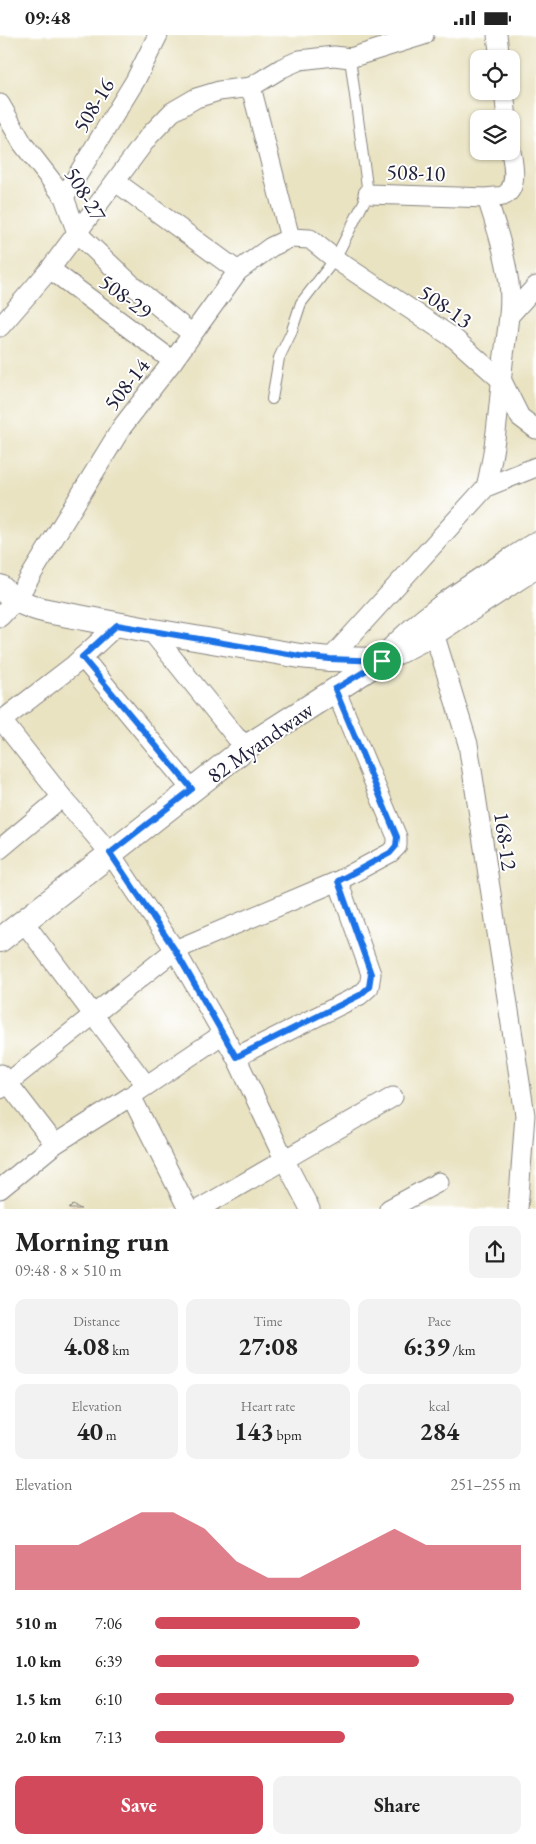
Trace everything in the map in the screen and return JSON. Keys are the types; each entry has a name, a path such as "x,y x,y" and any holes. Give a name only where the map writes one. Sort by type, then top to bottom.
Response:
{"street":[{"name":"508-16","path":"64,197 135,81 158,35"},
{"path":"0,327 50,269 149,136 172,112 196,98 218,91 251,87 282,68 300,60 334,56 350,59 424,35"},
{"path":"497,35 499,50"},
{"path":"251,87 290,238"},
{"name":"508-27","path":"0,104 23,144 64,197 77,233 131,284 192,333"},
{"name":"508-10","path":"368,194 487,198 504,195 512,188 514,177 512,160"},
{"name":"508-27","path":"116,182 238,271"},
{"path":"486,487 493,459 509,316 509,285 503,248 487,198"},
{"name":"508-14","path":"5,602 122,427 173,361 238,271 271,247 290,238 310,239"},
{"name":"508-13","path":"310,239 334,259 455,339 502,381 520,417 536,429"},
{"name":"508-29","path":"50,269 173,361"},
{"path":"509,316 536,286"},
{"path":"330,659 486,487 536,467"},
{"path":"382,661 405,636 436,609 536,544"},
{"path":"5,602 117,625 330,659 382,661 434,633 536,566"},
{"path":"117,625 82,657 1,721 110,853 175,950 236,1057 310,1209"},
{"path":"148,630 155,636 236,737 248,746"},
{"name":"168-12","path":"434,633 468,744 525,1115 518,1209"},
{"path":"82,657 192,789"},
{"name":"82 Myandwaw","path":"0,940 248,746 335,689 382,661"},
{"path":"55,1144 3,1082 93,1015 175,950 338,881 390,853 396,846 397,837 335,689"},
{"path":"0,849 62,797"},
{"path":"236,1057 360,995 369,987 371,974 338,881"},
{"path":"23,921 93,1015 138,1091 188,1209"},
{"path":"0,1189 55,1144 223,1034"},
{"path":"199,1209 393,1097"},
{"path":"389,1209 439,1182"}],"lane":[{"path":"272,399 279,358 291,333 301,303 334,259 368,194 350,59"}],"building":[{"path":"73,1205 81,1209 69,1209"}],"route":[{"path":"117,625 300,656 356,661 382,661 335,689 397,837 396,846 390,853 338,881 371,974 369,987 360,995 236,1057 175,950 110,853 192,789 82,657 117,625"}]}
